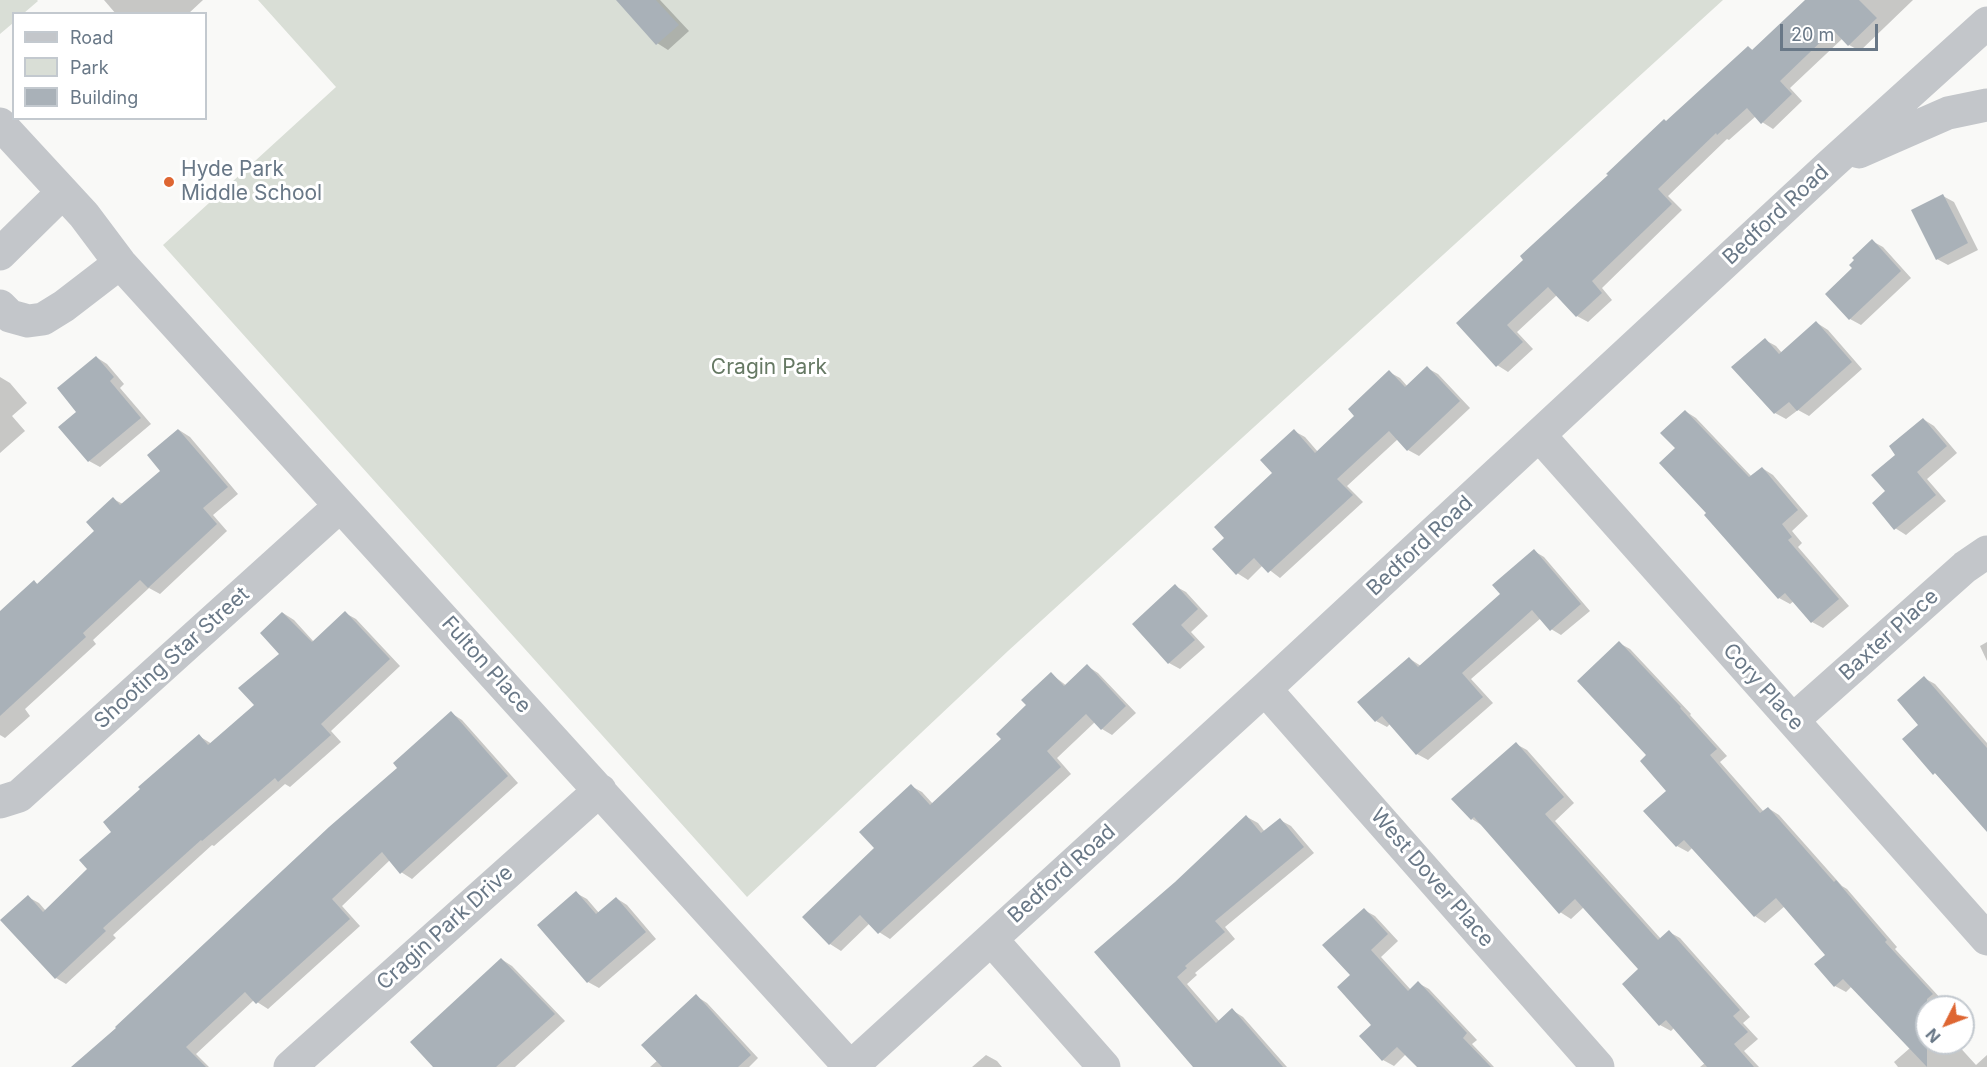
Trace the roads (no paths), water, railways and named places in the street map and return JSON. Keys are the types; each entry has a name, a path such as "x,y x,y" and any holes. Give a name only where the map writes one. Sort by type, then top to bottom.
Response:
{"street":[{"name":"Bedford Road","path":"851,1067 1265,689 1830,165 1987,23"},
{"path":"1830,165 1948,113 1987,105"},
{"name":"Fulton Place","path":"0,124 84,215 120,263 851,1067"},
{"path":"0,254 63,192"},
{"path":"0,306 10,315 28,321 43,319 64,306 120,263"},
{"name":"Cory Place","path":"1539,435 1987,939"},
{"name":"Shooting Star Street","path":"0,802 19,796 340,506"},
{"name":"Baxter Place","path":"1793,720 1965,567 1987,552"},
{"name":"West Dover Place","path":"1265,689 1598,1067"},
{"name":"Cragin Park Drive","path":"290,1067 600,790"},
{"path":"991,939 1104,1067"}],"place":[{"name":"Hyde Park Middle School","path":"169,182"}],"park label":[{"name":"Cragin Park","path":"769,368"}]}
